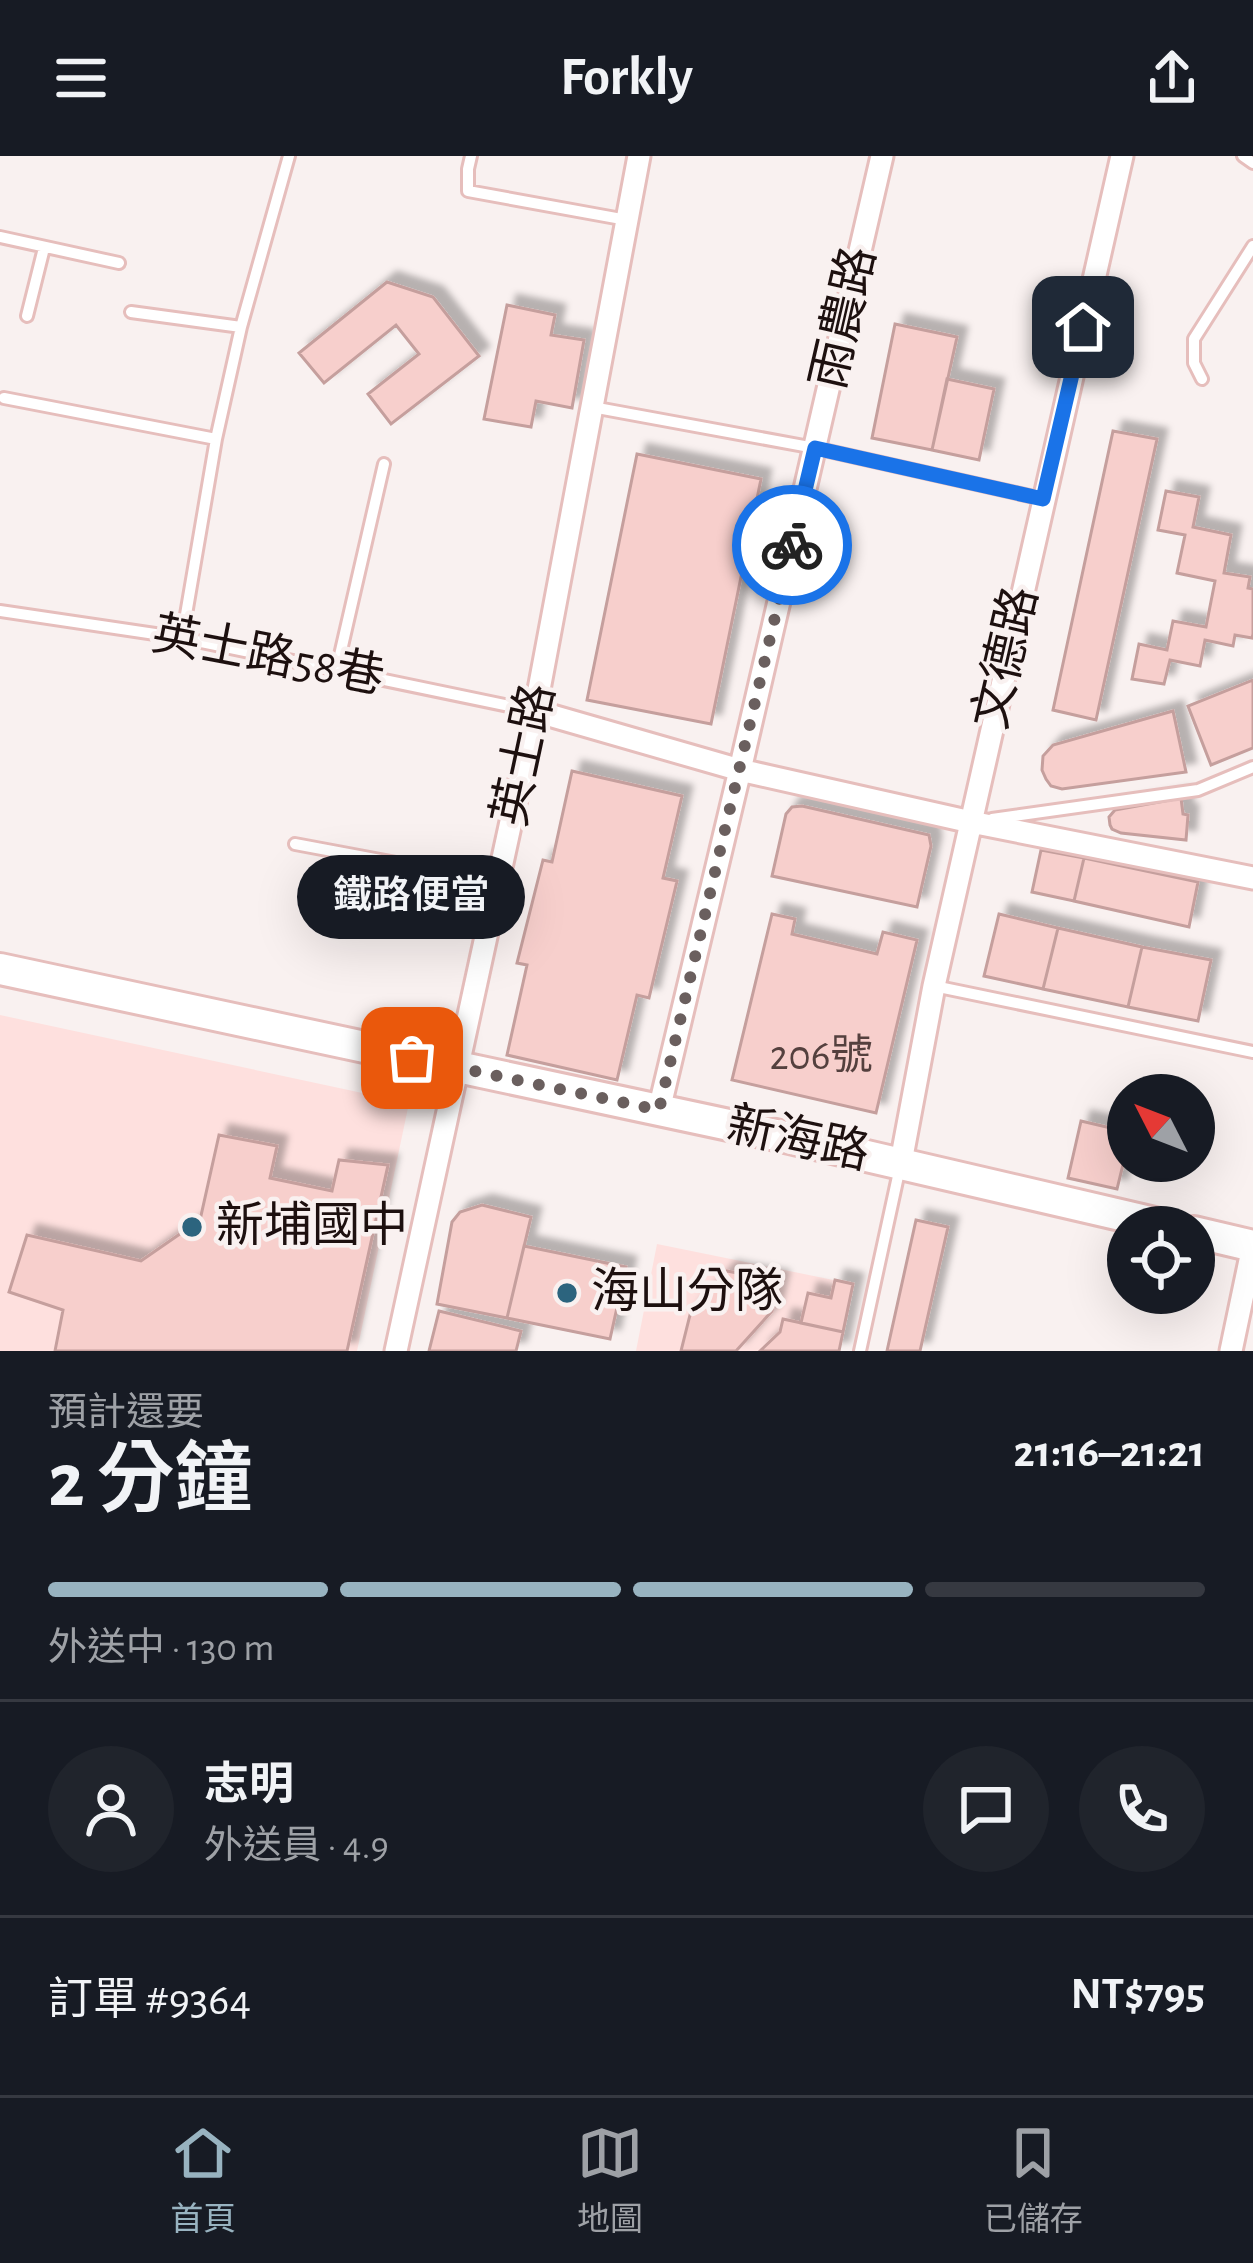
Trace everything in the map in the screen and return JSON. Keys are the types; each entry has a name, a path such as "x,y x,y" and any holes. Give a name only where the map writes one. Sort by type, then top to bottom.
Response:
{"street":[{"name":"英士路","path":"396,1351 535,711 639,156"},
{"name":"雨農路","path":"659,1110 882,156"},
{"name":"文德路","path":"901,1162 934,986 1122,156"},
{"path":"535,711 740,770 1253,878"},
{"name":"新海路","path":"0,969 901,1162 1107,1211"},
{"path":"1215,1237 1253,1246 1231,1351"}],"lane":[{"path":"182,638 216,439 289,156"},
{"path":"471,156 468,191 627,220"},
{"path":"1243,156 1253,163"},
{"path":"0,237 119,263"},
{"path":"1202,379 1194,363 1194,339 1253,246"},
{"path":"26,316 44,248"},
{"path":"130,312 241,328"},
{"path":"4,398 216,439"},
{"path":"592,407 815,448 1043,499"},
{"path":"337,668 384,464"},
{"name":"英士路58巷","path":"0,611 182,638 535,711"},
{"path":"971,822 1198,790 1253,767"},
{"path":"295,844 498,883"},
{"path":"934,986 1253,1052"},
{"path":"860,1351 901,1162"}],"shaded area":[{"name":"新埔國中","path":"0,1015 409,1103 357,1351 0,1351"},
{"path":"657,1244 853,1284 839,1351 636,1351"}],"building":[{"path":"387,282 433,297 479,356 391,424 368,394 419,354 396,325 324,383 299,353"},
{"path":"507,305 555,315 551,335 584,340 572,408 536,401 531,427 484,419"},
{"path":"895,324 957,337 932,450 872,438"},
{"path":"947,379 994,389 979,460 932,450"},
{"path":"1113,431 1157,439 1096,720 1053,710"},
{"path":"637,454 761,479 711,724 587,700"},
{"path":"1166,491 1199,497 1193,527 1231,535 1224,573 1250,577 1253,634 1252,638 1235,635 1233,646 1205,640 1200,666 1170,660 1164,684 1132,679 1139,644 1167,650 1173,621 1206,627 1215,581 1177,573 1185,535 1158,530"},
{"path":"1253,680 1253,748 1211,765 1188,706"},
{"path":"1173,711 1186,772 1062,789 1046,779 1043,756 1053,745"},
{"path":"572,771 682,796 663,878 677,881 649,998 637,995 617,1080 507,1055 527,965 517,963 543,860 552,862"},
{"path":"1181,798 1183,814 1188,815 1186,840 1121,833 1110,825 1115,810"},
{"path":"802,806 929,835 931,846 917,907 772,876 786,814"},
{"path":"1041,850 1084,858 1074,901 1032,892"},
{"path":"1084,858 1198,882 1189,927 1074,901"},
{"path":"772,914 795,919 792,934 877,954 883,932 917,940 876,1113 732,1080"},
{"path":"999,914 1058,928 1043,989 984,976"},
{"path":"1058,928 1142,947 1128,1007 1043,989"},
{"path":"1142,947 1211,960 1198,1021 1128,1007"},
{"path":"1081,1121 1107,1127 1107,1182 1119,1182 1117,1189 1068,1178"},
{"path":"219,1135 277,1146 270,1178 332,1191 339,1160 388,1165 347,1351 55,1351 63,1310 9,1292 27,1235 141,1261 200,1220"},
{"path":"482,1205 531,1217 507,1318 437,1304 452,1222 460,1212"},
{"path":"916,1220 948,1227 920,1351 887,1351"},
{"name":"海山分隊","path":"524,1246 626,1267 610,1339 507,1318"},
{"path":"727,1271 779,1281 772,1311 736,1351 681,1351 691,1311"},
{"path":"835,1280 853,1284 843,1332 801,1323 808,1293 831,1298"},
{"path":"439,1311 521,1331 516,1351 429,1351"},
{"path":"783,1319 843,1332 839,1351 760,1351 780,1332"}],"way so far":[{"path":"412,1058 659,1110 792,545"}],"place":[{"name":"鐵路便當","path":"412,1058"},
{"name":"新埔國中","path":"192,1227"},
{"name":"海山分隊","path":"567,1293"}],"route":[{"path":"792,545 815,448 1043,499 1083,327"}]}
